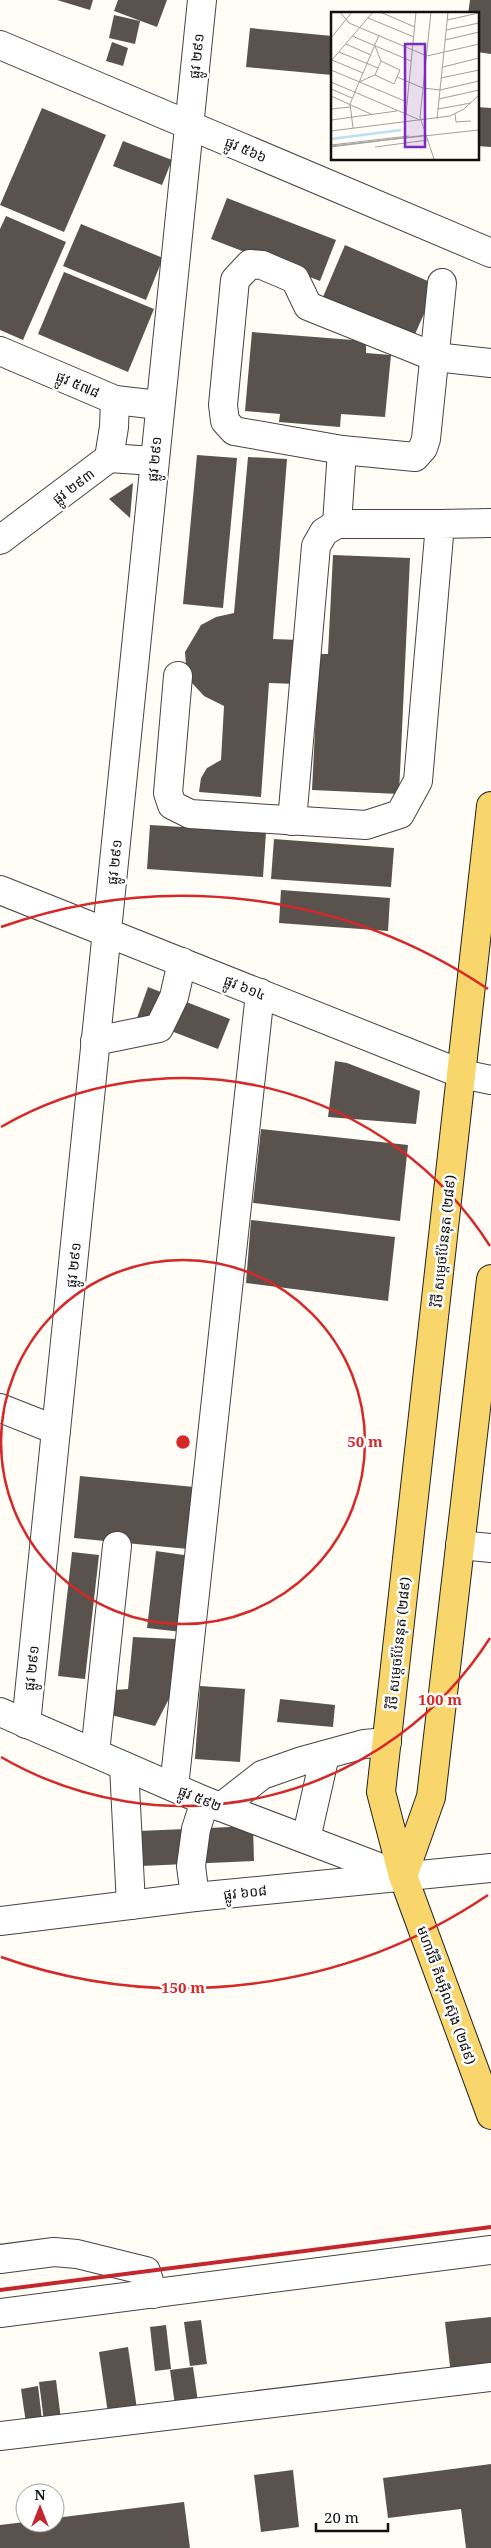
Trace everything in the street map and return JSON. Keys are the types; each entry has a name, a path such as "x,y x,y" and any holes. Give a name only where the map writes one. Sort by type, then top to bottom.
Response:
{"main road":[{"name":"វិថី សម្តេចប៉ែននុត (២៨៩)","path":"403,1876 381,1792 491,806"},
{"path":"403,1876 431,1796 460,1545 488,1330 491,1279"},
{"name":"មហាវិថី គីមអ៊ីលស៊ុង (២៨៩)","path":"403,1876 491,2115"}],"street":[{"name":"ផ្លូវ ២៩១","path":"26,1724 159,405 202,0"},
{"name":"ផ្លូវ ៥៦៦","path":"0,45 491,253"},
{"path":"442,283 435,357 426,438 423,448 415,457 342,450 234,431 225,421 223,405 235,280 250,264 262,265 295,279 308,306 435,357 491,363"},
{"name":"ផ្លូវ ៥៧៨","path":"0,351 115,400 159,405"},
{"path":"115,400 114,427 109,458 154,462"},
{"path":"337,524 342,450"},
{"name":"ផ្លូវ ២៩៣","path":"0,540 109,458"},
{"path":"292,821 316,546 324,532 337,524 491,523"},
{"path":"178,676 168,793 172,805 190,814 366,825 400,814 418,781 440,524"},
{"name":"ផ្លូវ ៦១៤","path":"0,890 462,1074 491,1080"},
{"path":"95,1041 158,1028 174,997 182,962"},
{"path":"174,1787 260,993"},
{"path":"0,1408 56,1430"},
{"path":"460,1545 491,1548"},
{"path":"95,1753 117,1546"},
{"name":"ផ្លូវ ៥៩២","path":"0,1712 213,1804 403,1876"},
{"path":"196,1897 191,1866 196,1829 213,1804 262,1775 364,1744 387,1742"},
{"path":"306,1839 325,1755"},
{"path":"124,1766 131,1904"},
{"name":"ផ្លូវ ៦០៨","path":"0,1921 131,1904 491,1868"},
{"path":"0,2314 491,2250"},
{"path":"0,2259 54,2252 78,2254 146,2271 153,2294"},
{"path":"0,2436 491,2377"}],"building":[{"path":"57,0 93,0 90,10"},
{"path":"118,0 167,0 157,27 114,11"},
{"path":"470,0 491,0 491,54 478,52 478,12 468,12"},
{"path":"114,15 140,21 135,44 109,38"},
{"path":"250,28 331,36 331,75 246,67"},
{"path":"112,42 128,48 123,66 106,61"},
{"path":"478,107 491,108 491,147 478,146"},
{"path":"42,108 106,135 64,232 0,205"},
{"path":"123,141 172,160 162,185 113,166"},
{"path":"227,198 336,240 320,281 211,239"},
{"path":"6,216 66,242 23,340 0,330 0,229"},
{"path":"81,224 163,258 146,300 63,266"},
{"path":"345,245 437,285 411,343 320,304"},
{"path":"64,272 154,309 128,372 38,334"},
{"path":"252,332 366,341 366,353 391,355 385,417 341,414 340,427 279,422 280,414 245,411"},
{"path":"197,455 237,458 223,608 183,604"},
{"path":"248,457 287,459 273,639 300,640 297,684 269,683 261,797 199,792 201,778 207,768 221,760 224,706 204,696 192,683 186,665 185,652 201,625 216,617 234,613"},
{"path":"133,483 130,518 109,499"},
{"path":"333,555 410,558 399,794 312,790 319,654 328,654"},
{"path":"150,825 266,832 263,877 147,869"},
{"path":"274,839 394,848 391,887 271,879"},
{"path":"281,890 390,898 388,931 279,923"},
{"path":"148,987 230,1019 218,1049 137,1018"},
{"path":"335,1061 347,1063 420,1091 416,1124 328,1117"},
{"path":"261,1129 408,1145 400,1221 253,1203"},
{"path":"251,1220 395,1237 388,1301 246,1283"},
{"path":"80,1476 194,1487 188,1549 74,1538"},
{"path":"156,1551 191,1556 182,1632 147,1628"},
{"path":"72,1552 99,1555 85,1679 58,1676"},
{"path":"133,1637 176,1639 174,1689 155,1726 111,1715 115,1690 128,1689"},
{"path":"200,1686 245,1689 240,1762 195,1759"},
{"path":"280,1699 335,1705 333,1727 277,1722"},
{"path":"253,1826 254,1861 141,1866 139,1831"},
{"path":"491,2317 491,2370 451,2375 445,2322"},
{"path":"201,2320 207,2364 190,2366 184,2322"},
{"path":"166,2325 171,2369 155,2371 150,2327"},
{"path":"128,2347 138,2416 109,2420 99,2352"},
{"path":"193,2367 199,2409 176,2412 170,2370"},
{"path":"56,2380 62,2427 45,2429 39,2382"},
{"path":"38,2386 43,2428 27,2430 21,2389"},
{"path":"491,2464 491,2548 466,2548 461,2509 388,2518 383,2478"},
{"path":"293,2470 299,2527 261,2532 254,2475"},
{"path":"184,2502 190,2548 0,2548 0,2525 15,2523 15,2533 65,2533 65,2517"}],"railway":[{"path":"0,2290 491,2227"}]}
